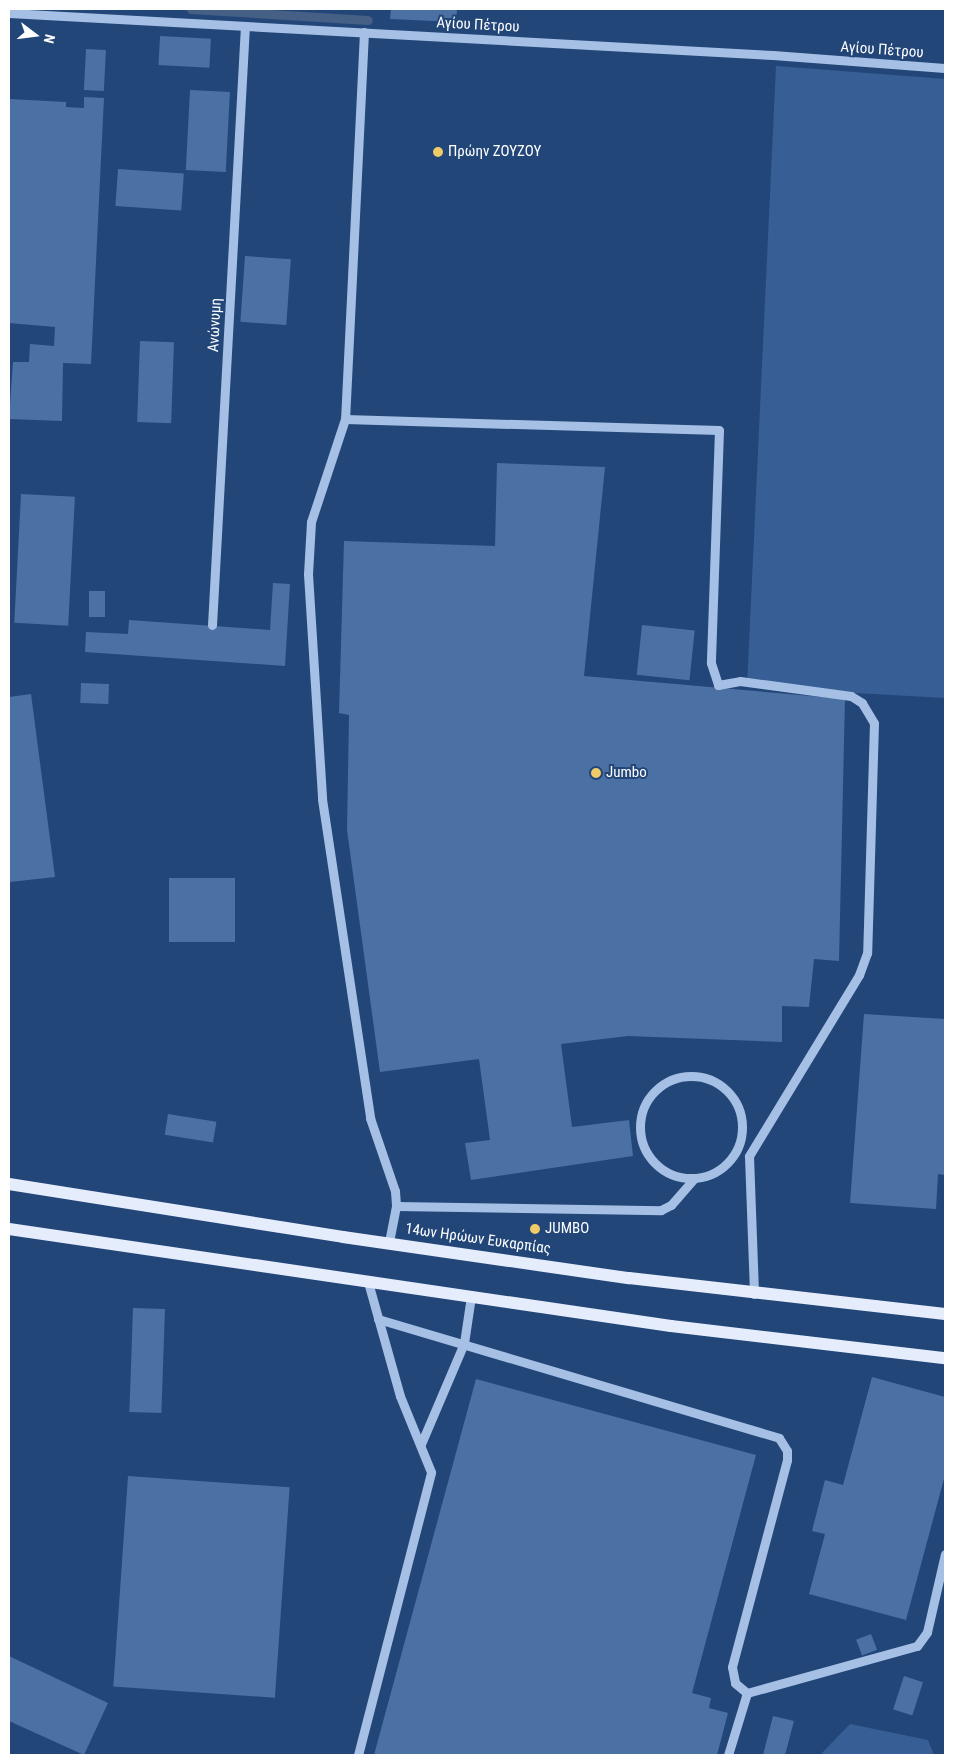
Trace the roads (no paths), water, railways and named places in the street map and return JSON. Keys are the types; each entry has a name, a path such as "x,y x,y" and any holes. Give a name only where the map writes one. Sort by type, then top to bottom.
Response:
{"main road":[{"name":"14ων Ηρώων Ευκαρπίας","path":"9,1184 389,1243 754,1294 945,1314"},
{"path":"9,1229 688,1328 945,1358"}],"street":[{"name":"Αγίου Πέτρου","path":"9,13 763,54 945,68"},
{"name":"Ανώνυμη","path":"212,625 245,26"},
{"path":"364,32 345,420 311,522 308,547 322,799 370,1118 395,1190 396,1206 389,1243"},
{"path":"345,420 719,430 711,663 718,684 740,681 851,696 862,703 874,723 867,953 859,975 749,1156 754,1294"},
{"path":"697,1075 713,1080 726,1089 737,1102 742,1118 742,1136 736,1152 725,1165 711,1174 694,1179 677,1177 661,1169 649,1157 642,1142 639,1125 643,1108 652,1093 664,1082 680,1076 697,1075"},
{"path":"736,1152 749,1156"},
{"path":"396,1206 661,1210 671,1205 694,1179"},
{"path":"358,1755 430,1481 430,1467 400,1396 368,1282"},
{"path":"421,1444 464,1343 471,1296"},
{"path":"378,1319 771,1434 784,1444 787,1460 732,1667 734,1683 747,1693"},
{"path":"747,1693 917,1646 927,1632 945,1554"},
{"path":"728,1755 747,1693"}],"waterway":[{"path":"191,9 368,20"}],"place":[{"name":"Πρώην ΖΟΥΖΟΥ","path":"438,152"},
{"name":"Jumbo","path":"596,773"},
{"name":"JUMBO","path":"535,1229"}]}
